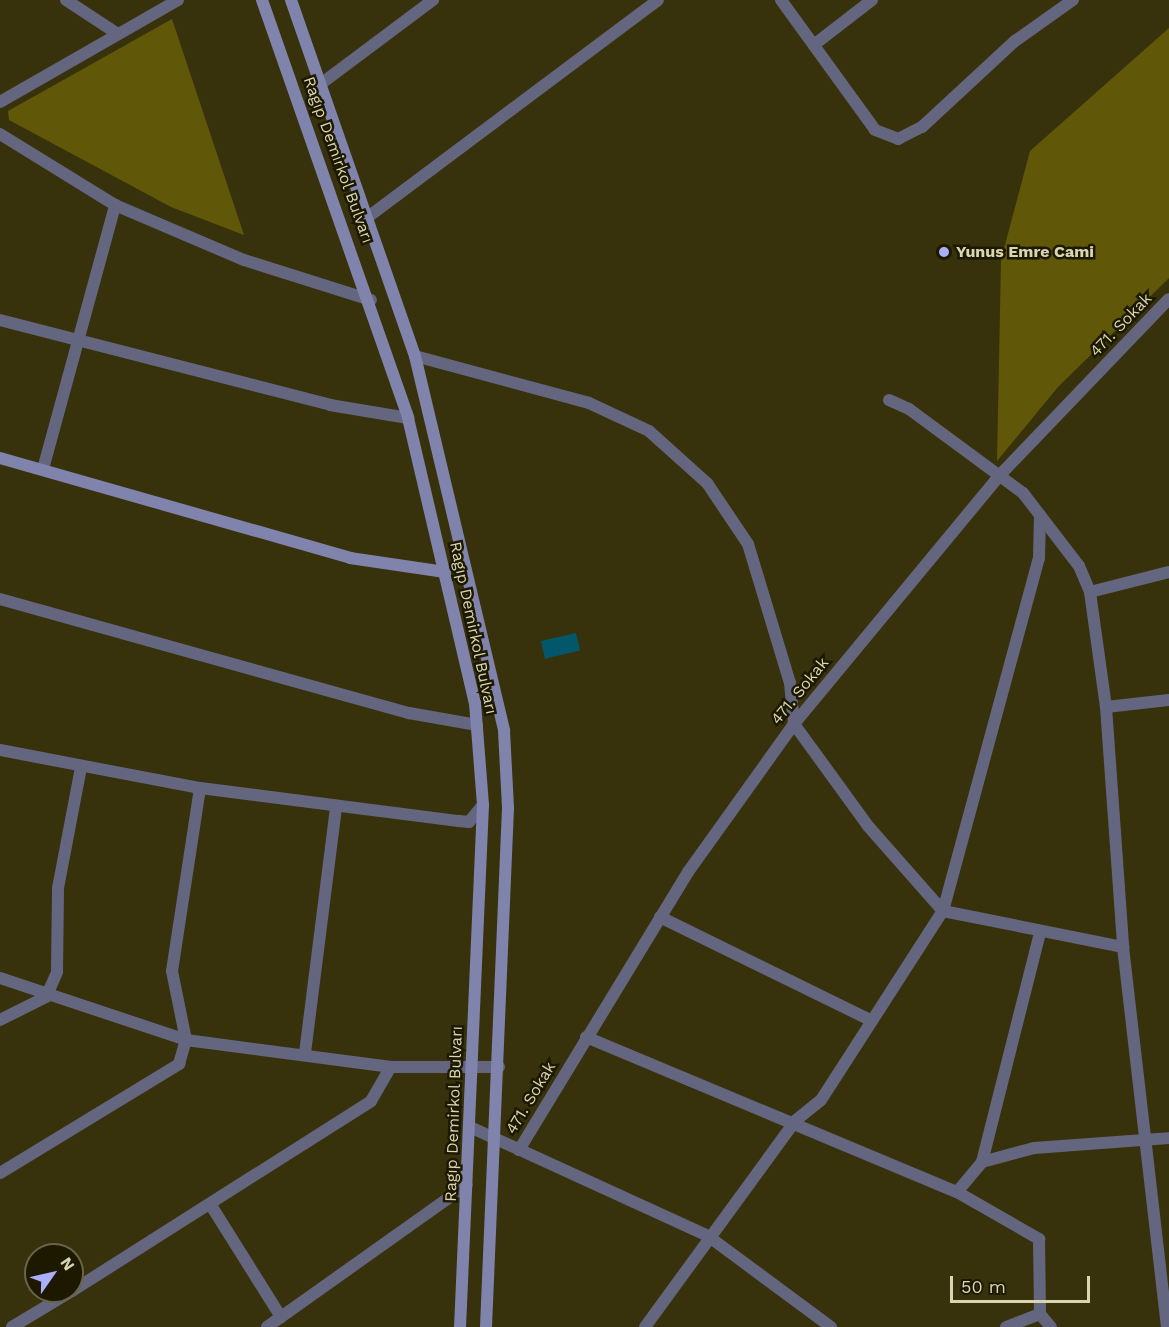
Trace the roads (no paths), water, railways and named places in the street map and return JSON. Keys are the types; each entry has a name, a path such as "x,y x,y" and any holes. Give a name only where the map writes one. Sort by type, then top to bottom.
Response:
{"main road":[{"name":"Ragıp Demirkol Bulvarı","path":"262,0 371,300 408,418 477,725 483,805 460,1327"},
{"name":"Ragıp Demirkol Bulvarı","path":"291,0 322,83 415,356 504,730 508,808 496,1139 486,1327"},
{"path":"0,458 350,558 444,572"}],"street":[{"path":"66,0 118,34"},
{"path":"0,102 178,0"},
{"path":"322,83 433,0"},
{"path":"368,216 658,0"},
{"path":"781,0 875,130 898,139 922,127 1015,41 1073,0"},
{"path":"815,44 872,0"},
{"path":"0,134 116,206 244,260 371,300"},
{"path":"44,469 116,206"},
{"name":"471. Sokak","path":"519,1150 660,917 794,723 999,476 1169,299"},
{"path":"0,320 77,342 330,405 408,418"},
{"path":"415,356 589,403 650,431 707,483 748,544 790,683 794,723 868,826 943,911 1123,947"},
{"path":"889,400 1023,493 1079,566 1090,592 1106,707 1123,947 1148,1141 1166,1255 1167,1327"},
{"path":"645,1327 708,1236 795,1121 822,1100 943,911 1040,558 1040,515"},
{"path":"1090,592 1169,572"},
{"path":"0,600 409,713 477,725"},
{"path":"1106,707 1169,700"},
{"path":"0,750 200,788 336,807 470,822 483,805"},
{"path":"0,1020 46,997 57,972 58,888 81,767"},
{"path":"0,1173 179,1064 186,1040 172,970 200,788"},
{"path":"305,1053 336,807"},
{"path":"660,917 872,1021"},
{"path":"957,1192 982,1162 1040,932"},
{"path":"0,978 46,997 186,1040 305,1053 391,1067 499,1067"},
{"path":"586,1037 795,1121 957,1192 1039,1239 1040,1314 1051,1327"},
{"path":"84,1284 212,1207 371,1101 391,1067"},
{"path":"470,1126 708,1236 831,1327"},
{"path":"982,1162 1034,1148 1169,1138"},
{"path":"267,1327 467,1185"},
{"path":"212,1207 281,1317"},
{"path":"12,1327 52,1303"},
{"path":"1006,1327 1040,1314"}],"water":[{"path":"576,633 580,651 545,659 541,641"}],"place":[{"name":"Yunus Emre Cami","path":"944,252"}]}
